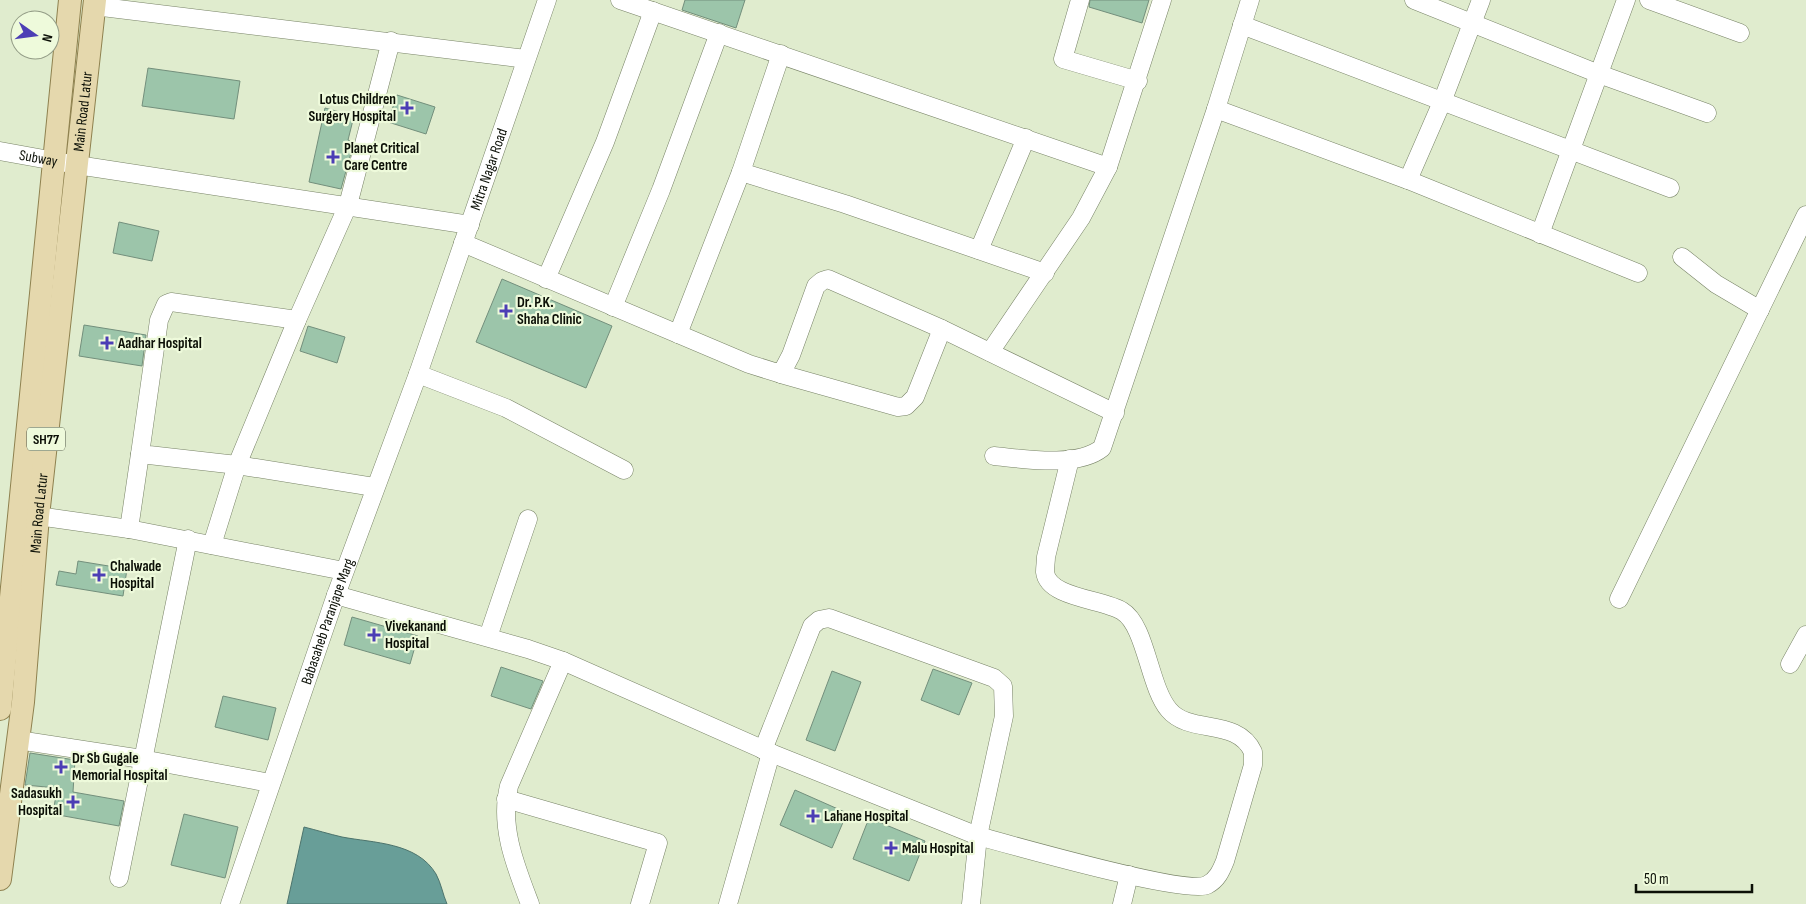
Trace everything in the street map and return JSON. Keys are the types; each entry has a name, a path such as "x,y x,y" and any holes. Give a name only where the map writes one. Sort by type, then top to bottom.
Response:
{"main road":[{"name":"Main Road Latur","path":"0,705 13,615 53,160 70,0"},
{"name":"Main Road Latur","path":"0,879 18,740 13,615 38,516 94,3"}],"street":[{"name":"Mitra Nagar Road","path":"430,340 547,0"},
{"path":"620,0 1108,167"},
{"path":"1080,0 1063,59 1138,81"},
{"path":"990,352 1081,218 1108,167 1138,81 1162,0"},
{"path":"994,456 1036,460 1086,458 1102,448 1216,109 1250,0"},
{"path":"1414,0 1599,74 1707,113"},
{"path":"1408,180 1442,102 1481,0"},
{"path":"1540,234 1626,0"},
{"path":"1649,0 1740,33"},
{"path":"94,3 526,58"},
{"path":"546,279 605,142 653,11"},
{"path":"1242,25 1670,188"},
{"path":"613,307 661,190 719,33"},
{"path":"212,545 237,465 297,320 348,205 391,41"},
{"path":"678,334 741,172 781,54"},
{"path":"1216,109 1408,180 1638,272"},
{"path":"978,250 1026,138"},
{"name":"Subway","path":"0,150 77,165 470,225"},
{"path":"741,172 845,204 1045,273"},
{"path":"1619,600 1806,215"},
{"path":"463,243 749,364 898,407 906,406 916,397 942,329"},
{"path":"1682,257 1716,284 1760,310"},
{"path":"781,374 791,355 816,286 828,279 942,329 1115,413"},
{"path":"129,529 159,320 166,304 172,302 297,320"},
{"name":"Babasaheb Paranjape Marg","path":"230,904 344,571 430,340"},
{"path":"418,374 506,408 624,470"},
{"path":"140,454 237,465 374,487"},
{"path":"336,595 488,638 563,662 767,751 978,836 1128,875 1195,888 1206,885 1218,876 1225,861 1252,766 1254,752 1242,737 1230,731 1179,718 1169,711 1161,698 1133,622 1123,612 1063,592 1051,585 1045,573 1046,557 1070,459"},
{"path":"38,516 129,529 344,571"},
{"path":"488,638 528,519"},
{"path":"118,878 188,540"},
{"path":"728,904 767,751 812,626 819,620 829,618 994,678 1003,686 1004,716 978,836 972,904"},
{"path":"1790,664 1806,635"},
{"path":"530,904 513,856 507,826 506,799 509,786 563,662"},
{"path":"18,740 142,759 270,783"},
{"path":"506,799 658,843 640,904"},
{"path":"1122,904 1128,875"}],"water":[{"path":"304,827 342,837 394,846 418,856 428,863 436,874 447,904 287,904"}],"building":[{"path":"685,0 745,0 736,28 682,10"},
{"path":"1090,0 1149,0 1142,23 1089,7"},
{"path":"148,68 240,81 234,119 142,106"},
{"path":"397,95 435,107 426,134 388,122"},
{"path":"325,108 354,116 348,140 354,142 341,189 309,182"},
{"path":"119,222 159,231 152,261 113,253"},
{"path":"502,279 612,326 586,388 476,342"},
{"path":"84,325 146,335 142,366 79,356"},
{"path":"308,326 345,337 337,363 300,351"},
{"path":"78,561 127,569 123,596 56,585 59,571 76,574"},
{"path":"352,617 418,636 410,664 344,645"},
{"path":"501,667 543,681 531,709 491,696"},
{"path":"933,669 972,683 959,715 921,700"},
{"path":"832,671 861,682 835,751 806,740"},
{"path":"223,696 276,708 268,740 215,727"},
{"path":"30,753 75,760 73,792 124,801 119,826 53,814 57,788 25,785"},
{"path":"795,790 847,813 832,848 780,825"},
{"path":"184,814 238,827 225,878 171,865"},
{"path":"869,818 925,841 909,881 853,859"}],"place":[{"name":"Lotus Children Surgery Hospital","path":"407,108"},
{"name":"Planet Critical Care Centre","path":"333,157"},
{"name":"Dr. P.K. Shaha Clinic","path":"506,311"},
{"name":"Aadhar Hospital","path":"107,343"},
{"name":"Chalwade Hospital","path":"99,575"},
{"name":"Vivekanand Hospital","path":"374,635"},
{"name":"Dr Sb Gugale Memorial Hospital","path":"61,767"},
{"name":"Sadasukh Hospital","path":"73,802"},
{"name":"Lahane Hospital","path":"813,816"},
{"name":"Malu Hospital","path":"891,848"}]}
